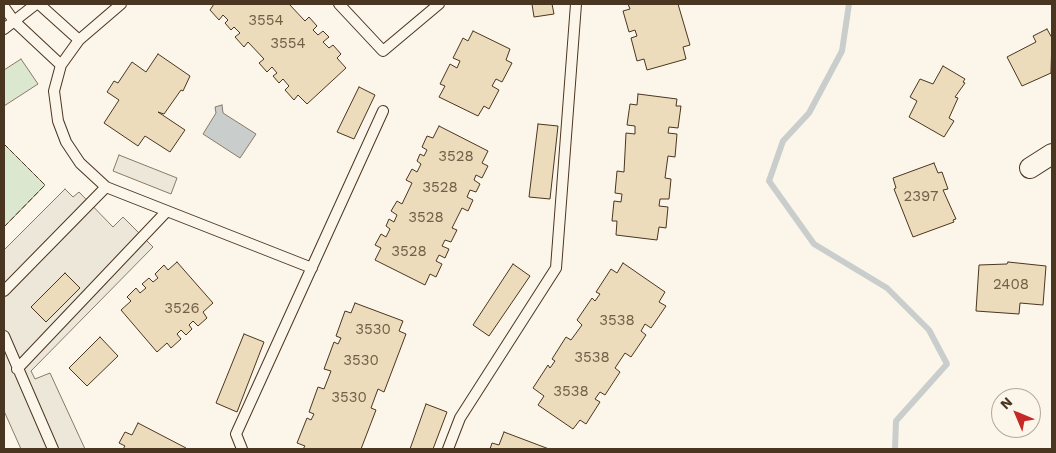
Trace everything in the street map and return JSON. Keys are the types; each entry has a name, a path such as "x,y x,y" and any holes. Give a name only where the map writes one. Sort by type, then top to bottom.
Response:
{"street":[{"path":"1030,168 1052,154"}],"lane":[{"path":"4,29 37,4 79,40"},
{"path":"121,4 79,40 61,65 54,91 58,121 66,142 80,163 106,187 312,268"},
{"path":"339,4 383,51 439,4"},
{"path":"448,449 460,418 556,268 576,4"},
{"path":"4,8 14,21 61,65"},
{"path":"242,449 236,434 383,111"},
{"path":"4,291 106,187"},
{"path":"18,369 167,211"},
{"path":"4,336 53,449"}],"green space":[{"path":"21,59 38,84 4,106 4,70"},
{"path":"4,144 45,185 4,227"}],"shaded area":[{"path":"222,105 223,113 256,134 240,158 203,134 216,113 215,107"},
{"path":"119,155 177,178 171,194 113,171"},
{"path":"65,189 73,197 79,192 113,227 123,217 153,247 31,371 35,379 50,373 85,449 21,449 4,411 4,250"}],"building":[{"path":"214,4 289,4 305,21 309,17 317,26 313,30 318,35 323,31 329,37 323,42 329,48 333,45 341,54 337,58 346,68 307,104 298,95 294,100 285,90 289,86 283,79 279,83 273,76 277,73 272,67 267,72 259,63 264,59 248,42 244,47 235,37 240,33 234,27 231,30 225,23 228,20 223,15 219,20 210,10"},
{"path":"532,4 552,4 554,14 534,17"},
{"path":"628,4 678,4 690,45 683,47 686,59 647,70 644,59 637,61 631,38 637,36 635,30 629,32 623,11 630,9"},
{"path":"1047,29 1052,38 1051,73 1022,86 1007,57 1036,42 1033,36"},
{"path":"473,31 510,49 506,60 512,63 502,82 496,79 492,86 499,90 489,109 484,106 478,116 439,97 445,86 440,84 450,64 457,68 460,61 453,58 463,38 468,41"},
{"path":"158,54 190,76 183,91 181,90 164,114 158,112 185,130 170,152 145,136 138,146 104,123 119,100 107,92 114,81 118,83 132,62 146,72"},
{"path":"943,66 965,79 963,82 965,83 955,97 958,98 949,118 954,121 944,137 909,117 917,101 910,97 920,79 933,84"},
{"path":"359,87 375,95 354,139 337,132"},
{"path":"638,94 677,99 676,106 681,106 678,128 669,127 668,133 677,134 675,157 668,156 665,178 671,179 669,199 660,199 659,206 668,207 666,228 659,227 657,240 616,235 617,221 612,221 614,201 621,202 622,194 615,193 617,171 624,172 626,133 635,134 635,126 627,125 630,104 637,105"},
{"path":"538,124 558,126 550,199 529,197"},
{"path":"439,126 488,151 482,163 488,166 482,178 476,175 474,180 480,184 476,192 470,190 467,197 473,200 468,211 462,208 452,228 457,230 451,242 445,240 442,246 449,249 445,258 439,255 436,261 442,264 436,277 430,274 425,285 375,260 381,248 375,245 381,234 386,237 390,229 386,226 389,219 394,222 397,215 391,211 397,201 402,204 412,183 406,180 412,169 417,172 421,164 417,161 420,154 424,156 427,150 422,147 427,136 433,138"},
{"path":"934,163 938,173 942,172 948,189 943,190 956,219 953,220 954,222 913,237 894,189 896,188 893,178"},
{"path":"177,262 213,303 203,312 207,318 198,326 193,321 189,325 192,329 186,335 181,330 177,334 181,339 171,348 167,343 157,352 121,310 131,301 127,297 136,288 140,293 146,288 142,284 149,278 153,282 158,278 155,274 164,265 168,270"},
{"path":"1008,262 1046,266 1043,305 1020,303 1019,314 976,311 979,265 1007,264"},
{"path":"623,263 665,292 659,302 666,306 651,328 645,324 641,331 646,335 631,357 625,353 615,368 620,372 605,395 600,392 595,399 600,402 586,424 580,420 573,429 538,405 544,396 533,388 548,365 550,368 555,361 552,359 566,337 571,340 582,325 577,320 592,298 595,301 600,294 596,292 611,269 617,273"},
{"path":"513,264 530,276 489,336 473,325"},
{"path":"65,273 80,288 46,322 31,307"},
{"path":"355,303 403,321 399,331 406,334 384,392 378,389 371,408 376,410 361,449 303,449 305,446 297,443 307,418 311,420 314,414 309,412 318,387 324,389 331,371 324,369 334,342 338,344 341,338 336,336 345,311 351,313"},
{"path":"244,334 264,342 237,412 216,403"},
{"path":"100,337 118,356 87,386 69,368"},
{"path":"426,404 447,412 433,449 410,449"},
{"path":"138,423 186,449 123,449 125,446 119,443 125,432 132,435"},
{"path":"504,432 549,449 490,449 492,443 499,445"}],"waterway":[{"path":"849,4 842,51 809,113 783,141 769,181 814,244 887,288 929,330 947,364 896,421 895,449"}],"fence":[{"path":"4,144 45,185 4,227"}]}
